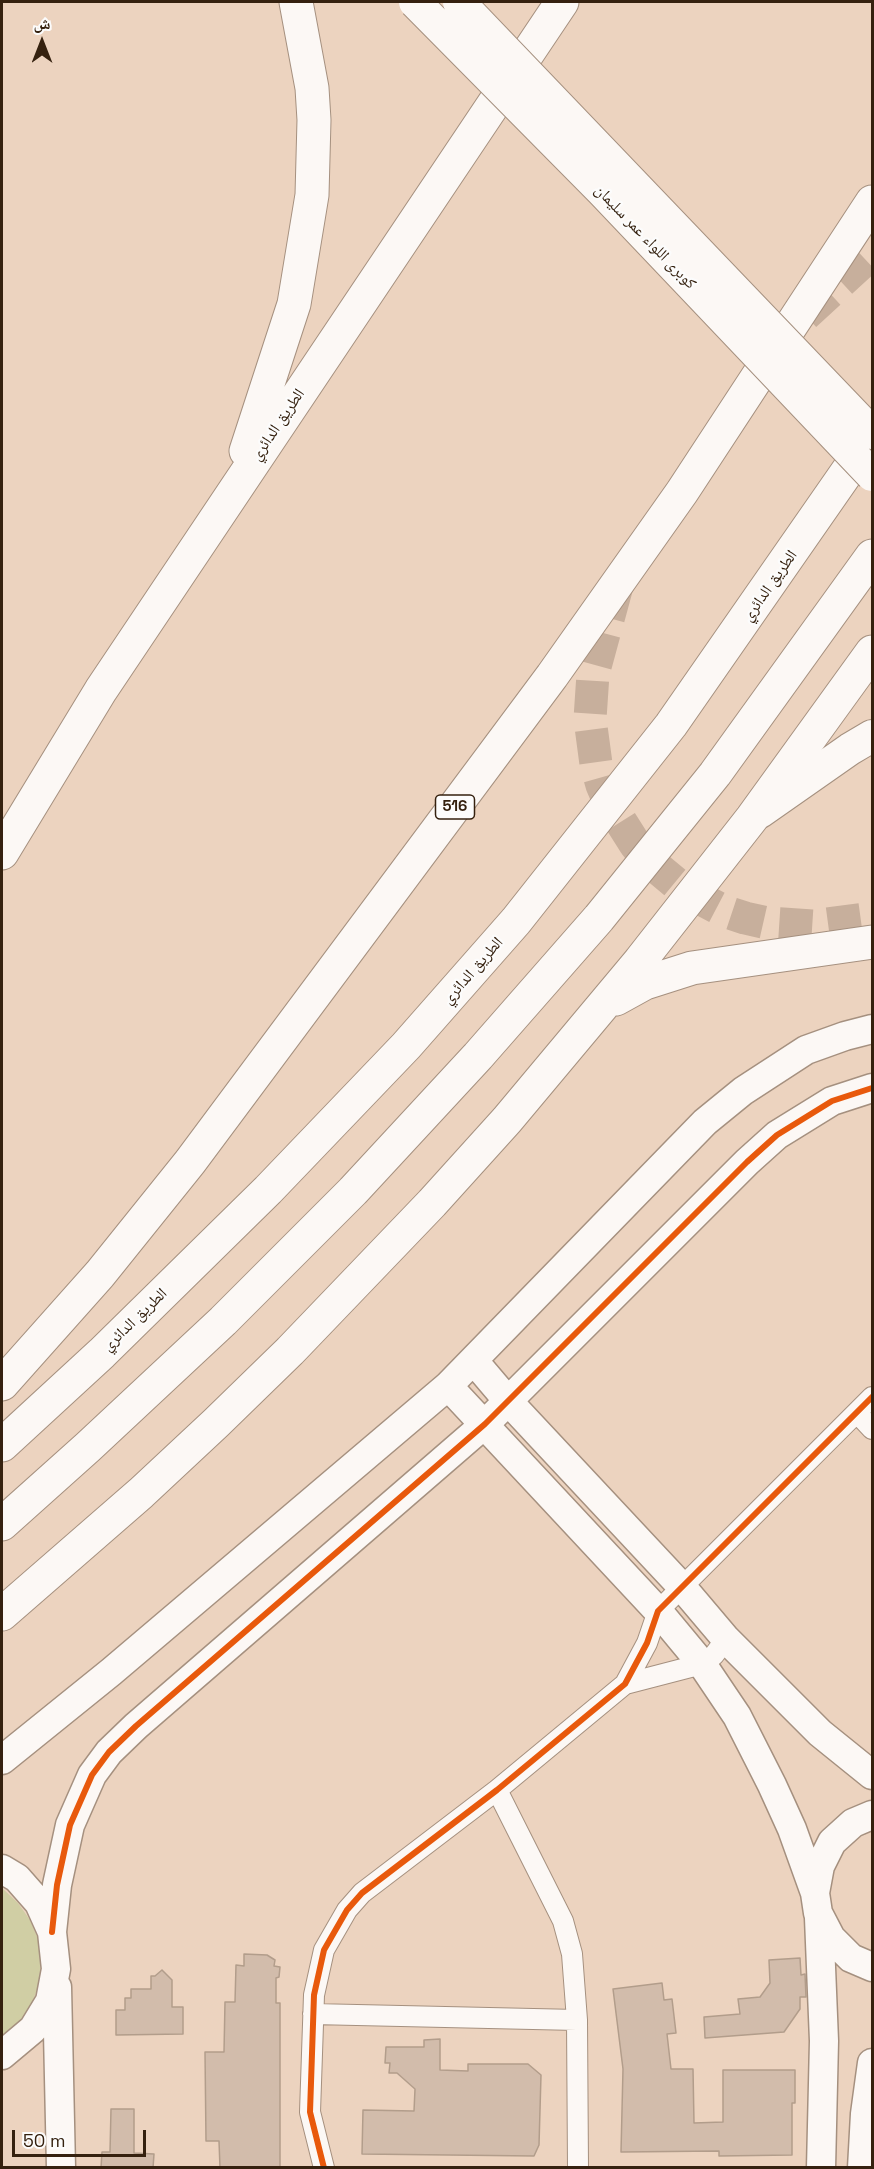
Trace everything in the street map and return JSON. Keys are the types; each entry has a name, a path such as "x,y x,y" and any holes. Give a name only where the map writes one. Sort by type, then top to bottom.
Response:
{"highway":[{"path":"231,495 284,340 308,232 314,120 308,56 296,2"},
{"name":"الطريق الدائري","path":"2,853 94,699 562,2"},
{"name":"516","path":"2,1384 100,1274 190,1162 532,703 682,492 873,202"},
{"name":"الطريق الدائري","path":"2,1445 110,1345 268,1190 406,1046 516,921 671,725 787,562 873,434"},
{"path":"2,1524 131,1408 231,1313 353,1191 478,1056 599,918 715,774 873,556"},
{"path":"2,1614 141,1493 290,1351 432,1203 602,1008 752,818 873,652"},
{"path":"602,1008 645,983 692,968 873,942"}],"main road":[{"name":"كوبرى اللواء عمر سليمان","path":"415,2 570,158 873,475"},
{"name":"كوبرى اللواء عمر سليمان","path":"459,2 873,434"},
{"path":"752,818 850,749 873,736"}],"street":[{"path":"2,1760 111,1672 448,1386 705,1122 743,1091 806,1050 873,1029"},
{"path":"61,2168 56,1969 52,1932 57,1885 69,1825 92,1775 109,1752 143,1719 485,1424 747,1162 777,1135 832,1101 873,1088"},
{"path":"474,1360 508,1401 682,1587 726,1639 820,1733 873,1775"},
{"path":"448,1386 658,1611 702,1664 750,1738 792,1829 831,1938 851,1958 873,1967"},
{"path":"324,2168 310,2112 317,1972 324,1950 347,1910 362,1893 497,1790 624,1683 646,1643 658,1611 873,1397"},
{"path":"857,1413 873,1429"},
{"path":"624,1683 702,1664 714,1655 726,1639"},
{"path":"497,1790 562,1921 573,1954 577,2020 578,2168"},
{"path":"821,2168 824,2041 817,1903 819,1866 832,1842 853,1823 873,1815"},
{"path":"2,1869 17,1878 39,1903 52,1932"},
{"path":"2,2055 33,2029 50,2001 56,1969"},
{"path":"314,2014 577,2020"},
{"path":"862,2168 865,2114 873,2063"}],"shaded area":[{"path":"2,1888 18,1903 30,1920 38,1939 41,1960 40,1981 33,2001 22,2019 2,2037"}],"building":[{"path":"244,1954 267,1955 275,1960 274,1966 280,1967 279,1977 276,1978 276,2003 280,2003 280,2168 220,2168 219,2141 206,2141 205,2052 224,2052 225,2002 235,2002 236,1965 244,1966"},
{"path":"800,1958 801,1975 805,1974 806,1997 800,1997 800,2009 784,2032 705,2038 704,2017 740,2014 738,1999 760,1997 770,1983 769,1960"},
{"path":"162,1970 172,1980 172,2007 183,2007 183,2034 116,2035 116,2010 125,2010 125,1998 131,1998 131,1989 151,1989 151,1976 155,1976"},
{"path":"662,1983 664,2000 672,1999 676,2033 667,2034 671,2069 693,2069 694,2123 723,2122 723,2070 795,2070 795,2103 792,2103 792,2155 719,2156 719,2151 621,2152 623,2069 613,1989"},
{"path":"440,2039 440,2070 468,2071 468,2064 528,2064 541,2075 539,2145 534,2156 362,2154 363,2110 414,2111 415,2089 397,2073 389,2073 390,2063 385,2063 386,2047 424,2047 424,2040"},
{"path":"111,2109 134,2109 134,2153 154,2154 153,2168 101,2168 102,2152 110,2152"}],"tunnel":[{"path":"805,315 872,253"},
{"path":"617,586 593,674 590,719 596,764 602,785 611,806 635,844 649,861 684,890 724,911 745,918 767,923 813,926 872,918"}],"cycle path":[{"path":"52,1932 57,1885 70,1825 92,1775 109,1752 136,1726 485,1424 747,1162 777,1135 832,1101 872,1088"},
{"path":"324,2168 310,2112 314,1995 324,1950 347,1910 362,1893 497,1790 625,1684 647,1643 658,1611 872,1397"}]}
